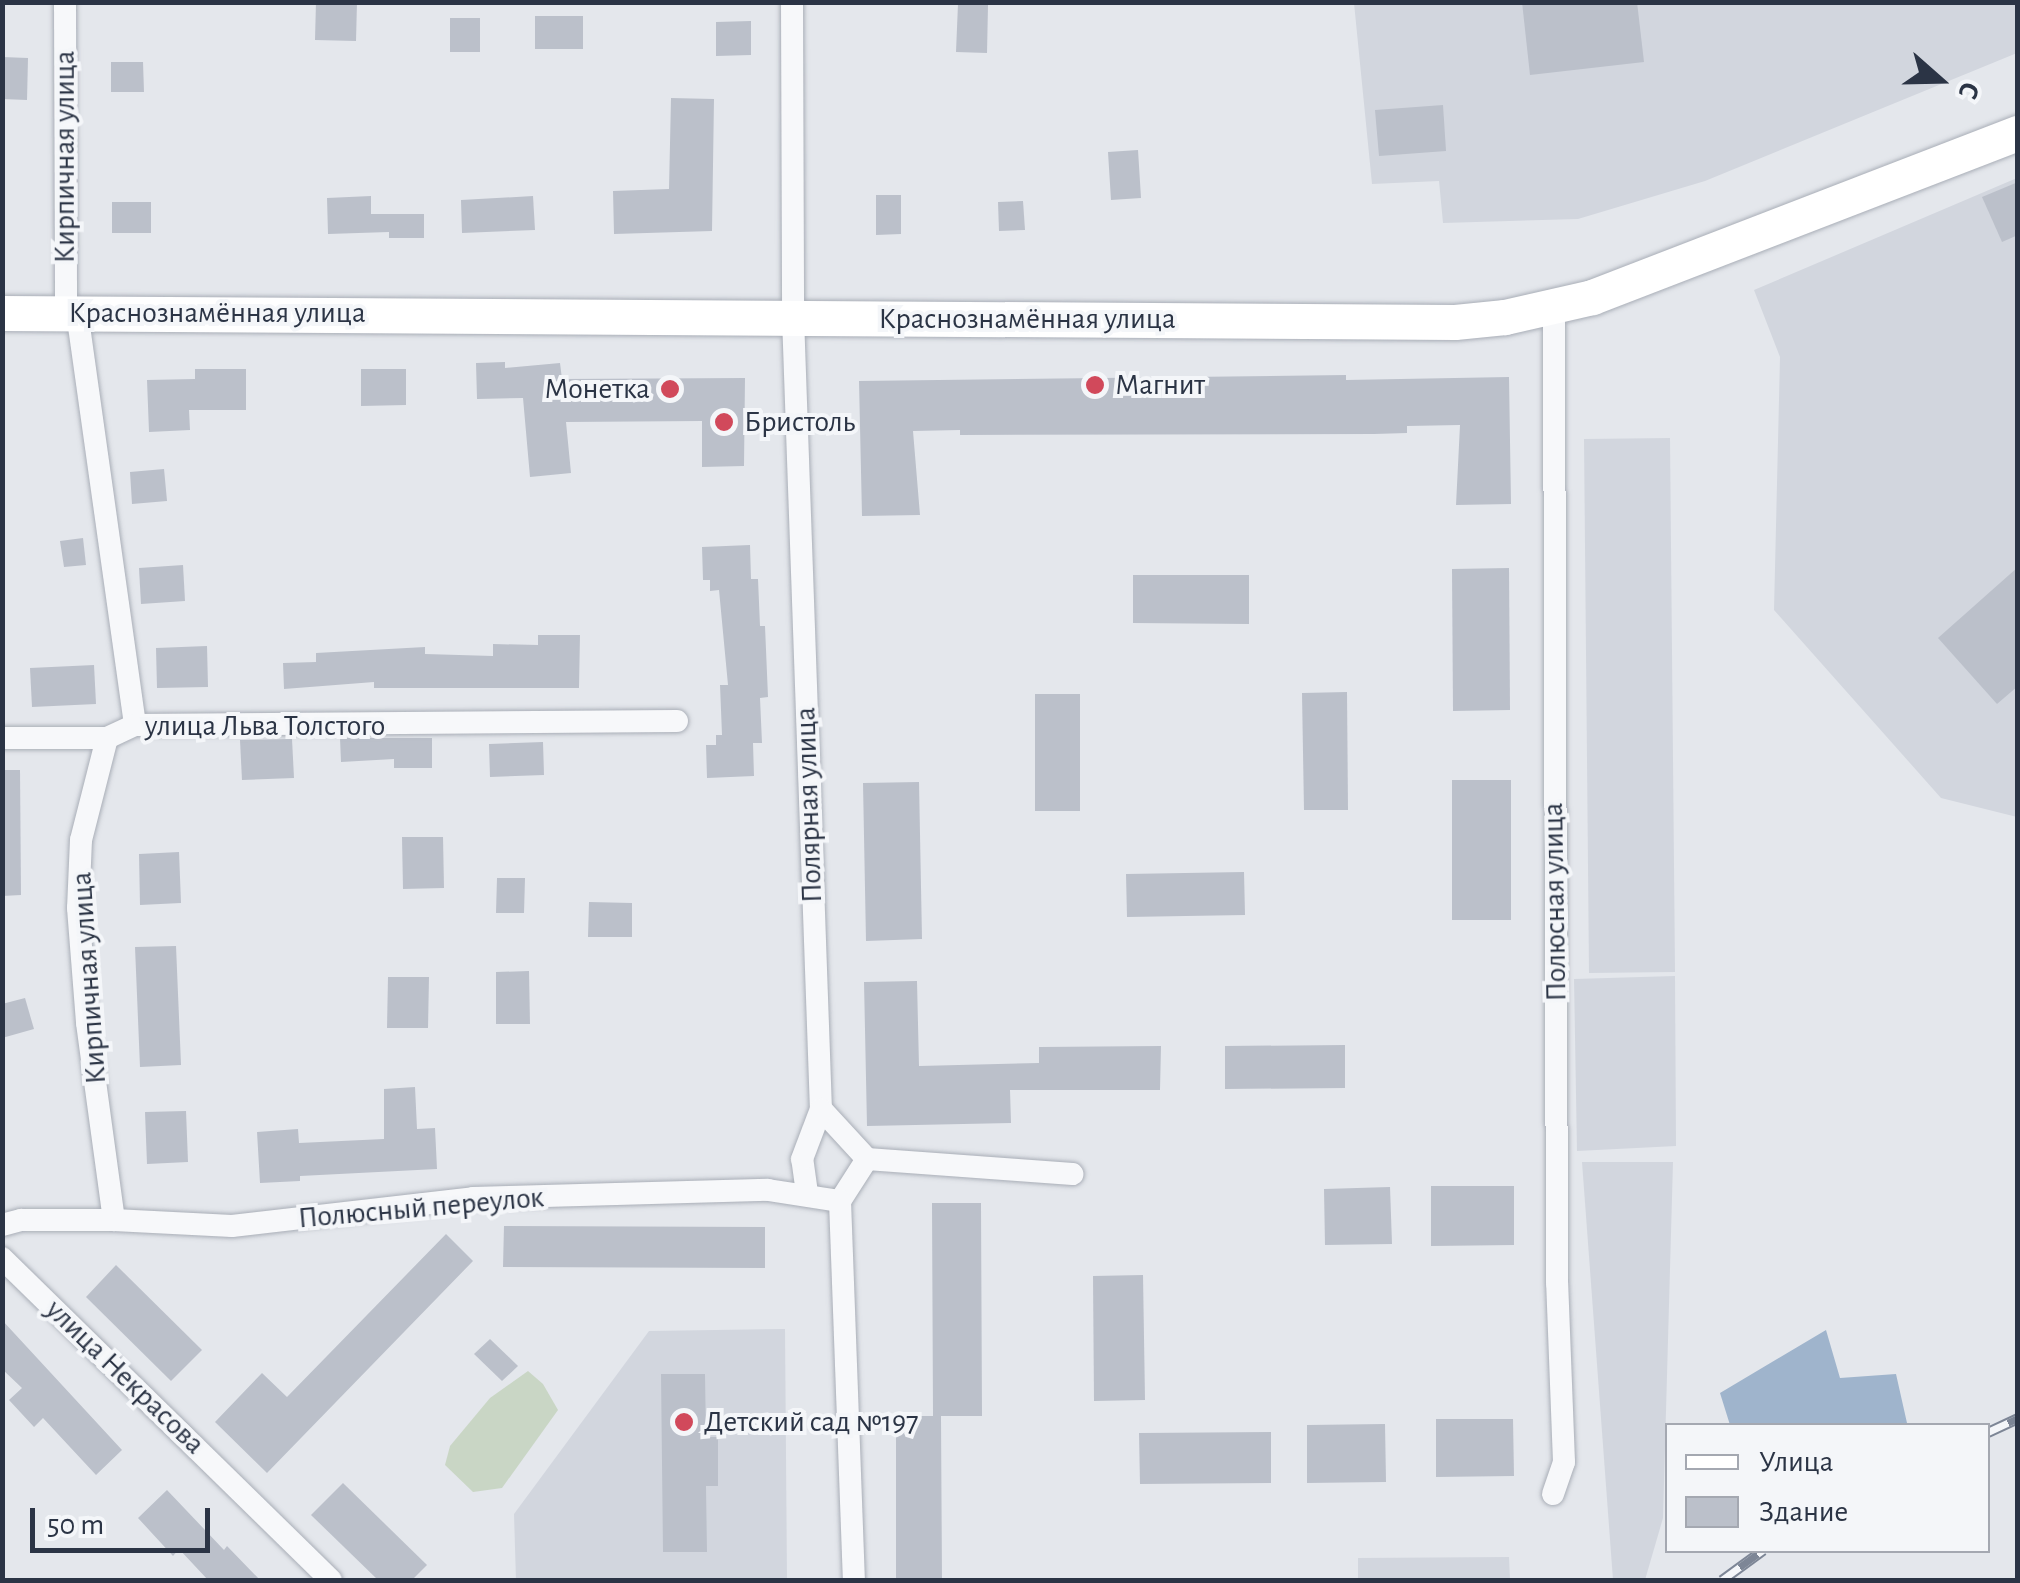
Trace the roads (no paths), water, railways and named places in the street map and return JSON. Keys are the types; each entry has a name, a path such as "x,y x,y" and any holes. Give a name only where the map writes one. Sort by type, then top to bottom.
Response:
{"main road":[{"name":"Краснознамённая улица","path":"2,313 1455,322 1554,308 1658,273 2018,133"}],"street":[{"name":"Кирпичная улица","path":"65,2 71,312 134,725"},
{"name":"Полярная улица","path":"792,2 793,317 822,1110"},
{"name":"Полюсная улица","path":"1553,1494 1564,1462 1557,1283 1554,308"},
{"name":"улица Льва Толстого","path":"2,738 108,738 134,725 678,721"},
{"name":"Кирпичная улица","path":"108,738 82,840 78,908 87,1023 114,1220"},
{"path":"806,1193 802,1159 822,1110 868,1159 1072,1174"},
{"path":"854,1580 840,1201 868,1159"},
{"name":"Полюсный переулок","path":"2,1224 21,1220 114,1220 232,1226 472,1198 806,1193 840,1201"},
{"name":"улица Некрасова","path":"2,1258 332,1580"}],"water":[{"path":"1826,1330 1840,1378 1896,1374 1907,1423 1729,1423 1720,1393"}],"railway":[{"path":"1990,1431 2018,1418"},
{"path":"1722,1580 1759,1553"}],"place":[{"name":"Магнит","path":"1095,385"},
{"name":"Монетка","path":"670,389"},
{"name":"Бристоль","path":"724,422"},
{"name":"Детский сад №197","path":"684,1422"}]}
